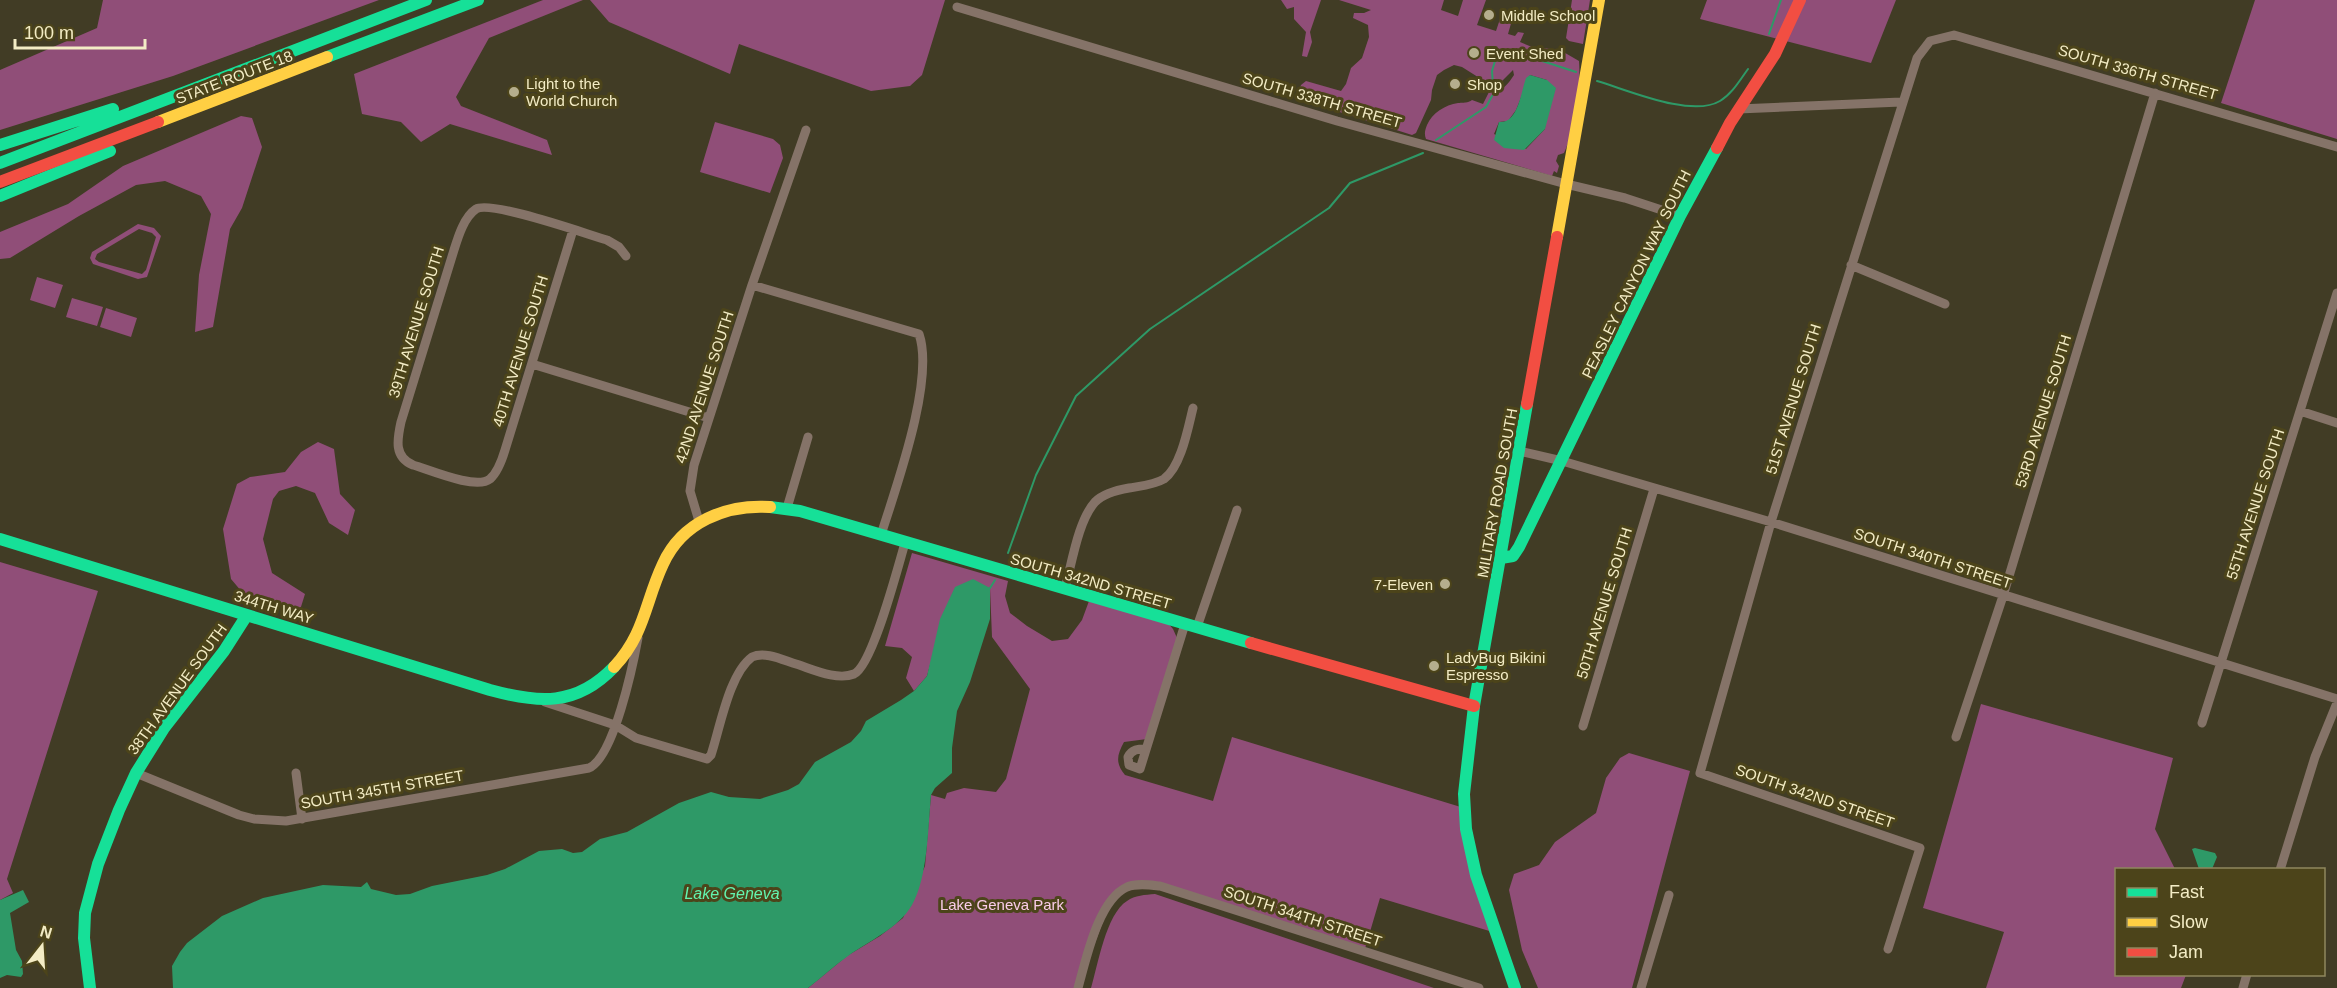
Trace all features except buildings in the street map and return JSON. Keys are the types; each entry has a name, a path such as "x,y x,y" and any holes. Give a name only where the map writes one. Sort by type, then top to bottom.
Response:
{"main road":[{"name":"STATE ROUTE 18","path":"0,163 426,0"},
{"name":"STATE ROUTE 18","path":"0,182 478,0"},
{"name":"MILITARY ROAD SOUTH","path":"1515,988 1476,872 1464,808 1466,765 1474,706 1599,0"},
{"name":"PEASLEY CANYON WAY SOUTH","path":"1501,558 1513,556 1517,552 1680,216 1738,109 1775,54 1800,0"},
{"path":"0,145 92,115 195,87"},
{"path":"0,196 177,124 228,95"},
{"name":"SOUTH 342ND STREET","path":"699,521 724,511 749,506 786,508 1474,706"},
{"path":"540,701 579,692 605,678 639,632 666,557 699,521"},
{"name":"344TH WAY","path":"0,539 517,697 540,701"},
{"name":"38TH AVENUE SOUTH","path":"90,988 84,938 87,900 98,864 136,772 182,702 224,651 247,615"}],"street":[{"name":"SOUTH 338TH STREET","path":"957,7 1337,121 1625,198 1680,216"},
{"name":"SOUTH 336TH STREET","path":"1930,41 1954,35 1964,37 2337,147"},
{"name":"51ST AVENUE SOUTH","path":"1700,772 1771,522 1901,102 1917,58 1930,41"},
{"name":"53RD AVENUE SOUTH","path":"1956,737 2003,596 2155,93"},
{"path":"1738,109 1901,102"},
{"name":"42ND AVENUE SOUTH","path":"699,521 692,501 691,483 709,418 752,285 806,130"},
{"name":"39TH AVENUE SOUTH","path":"491,478 483,483 474,483 413,465 401,457 397,446 403,417 454,250 464,225 473,211 484,206 573,230"},
{"path":"573,230 612,242 626,256"},
{"name":"40TH AVENUE SOUTH","path":"491,478 505,450 573,230"},
{"path":"1851,266 1945,304"},
{"path":"752,285 919,334 923,346 916,418 881,536"},
{"name":"55TH AVENUE SOUTH","path":"2202,723 2337,293"},
{"path":"532,364 709,418"},
{"path":"1065,588 1082,526 1096,501 1117,490 1155,483 1172,471 1194,408"},
{"path":"2300,411 2337,423"},
{"path":"786,508 808,437"},
{"name":"SOUTH 340TH STREET","path":"1519,451 1562,461 1771,522 2337,701"},
{"name":"50TH AVENUE SOUTH","path":"1583,726 1654,489"},
{"path":"1146,748 1237,510"},
{"path":"540,701 615,725 636,738 707,759 711,755 736,679 742,666 752,657 768,656 837,676 847,676 857,672 870,652 905,543"},
{"path":"615,725 639,632"},
{"path":"2281,868 2315,757 2337,701"},
{"name":"SOUTH 345TH STREET","path":"136,772 239,815 270,821 302,819 589,768 598,763 607,748 615,725"},
{"name":"SOUTH 342ND STREET","path":"1700,772 1920,848 1888,949"},
{"path":"296,773 302,819"},
{"name":"SOUTH 344TH STREET","path":"1078,988 1097,928 1110,903 1127,887 1140,885 1160,886 1479,988"},
{"path":"1641,988 1669,895"}],"green space":[{"path":"103,0 379,0 173,76 0,130 0,70 97,28"},
{"path":"543,0 583,0 489,38 456,97 461,106 547,140 552,155 450,124 421,142 401,122 362,114 354,74"},
{"path":"590,0 945,0 922,75 910,86 871,91 739,44 730,74 609,22"},
{"path":"1281,0 1321,0 1310,32 1312,42 1307,57 1302,56 1306,32 1294,19 1294,7 1287,9"},
{"path":"1339,0 1444,0 1441,10 1458,16 1463,0 1486,0 1477,25 1496,31 1500,19 1512,20 1508,34 1515,36 1518,32 1524,33 1520,42 1532,47 1560,50 1579,61 1578,95 1574,121 1564,153 1558,155 1556,161 1559,166 1557,173 1554,171 1552,176 1426,139 1426,127 1436,113 1448,106 1472,100 1483,104 1490,90 1498,90 1507,85 1514,75 1513,70 1502,81 1489,84 1462,67 1454,65 1444,70 1437,75 1431,100 1416,133 1412,135 1302,100 1298,93 1301,85 1306,81 1341,91 1351,68 1362,58 1369,37 1368,25 1353,18 1354,13 1371,10","holes":["1530,75 1547,80 1545,129 1526,149 1494,134 1499,122 1508,121 1516,110"]},
{"path":"1572,0 1590,0 1583,44 1569,41 1566,38"},
{"path":"1707,0 1896,0 1871,63 1700,19"},
{"path":"2255,0 2337,0 2337,139 2221,103"},
{"path":"241,116 252,118 262,147 242,208 230,229 213,327 195,332 199,275 211,214 201,196 165,181 136,185 10,258 0,259 0,232 68,204 123,166"},
{"path":"715,122 773,139 780,145 783,158 770,193 700,172"},
{"path":"138,224 154,228 161,236 147,277 138,279 93,264 90,258 92,252","holes":["139,229 152,233 156,237 146,270 142,274 95,259 97,254"]},
{"path":"37,277 63,285 55,308 30,300"},
{"path":"72,298 103,307 97,326 66,317"},
{"path":"106,308 137,318 131,337 100,327"},
{"path":"318,442 334,449 340,494 355,510 348,535 329,523 315,493 296,486 279,491 273,499 263,539 272,573 305,594 300,610 242,592 231,579 223,529 237,484 250,477 285,472 301,452"},
{"name":"Lake Geneva Park","path":"912,553 1008,581 1005,596 1010,613 1052,641 1068,639 1082,620 1089,601 1167,622 1177,638 1147,739 1124,742 1120,751 1118,763 1125,775 1213,801 1232,737 1464,808 1496,933 1380,898 1364,952 1160,886 1127,887 1110,903 1078,988 808,988 847,956 880,936 903,918 925,866 931,795 945,799 947,793 964,788 996,792 1006,779 1030,689 992,637 990,588 930,665 927,676 914,691 906,678 912,657 902,648 885,646"},
{"path":"0,562 98,591 7,879 13,893 0,900"},
{"path":"1981,704 2173,758 2155,829 2174,868 2115,868 2115,976 2186,976 2181,988 1986,988 2004,932 1923,908"},
{"path":"1629,753 1690,771 1632,988 1538,988 1522,950 1509,890 1514,874 1539,865 1555,842 1596,813 1606,778 1620,758"},
{"path":"1155,894 1434,988 1091,988 1108,928 1120,908 1133,898"}],"water":[{"path":"1530,75 1547,80 1556,88 1545,129 1524,150 1504,148 1494,140 1499,122 1511,118 1515,113 1526,78"},
{"name":"Lake Geneva","path":"973,579 990,588 990,619 970,682 957,711 952,748 952,773 935,788 931,795 926,852 917,894 912,905 899,921 848,956 808,988 173,988 172,966 187,943 222,916 263,898 323,885 361,887 367,882 371,889 396,895 410,894 432,886 505,869 539,851 562,849 573,853 582,852 600,839 627,832 679,803 711,792 729,797 760,799 788,790 799,784 815,762 851,742 866,721 914,691 927,676 940,619 955,587"},
{"path":"2192,849 2215,853 2217,857 2212,868 2199,868"},
{"path":"23,890 29,902 10,913 16,950 22,961 23,974 21,977 7,975 0,978 0,900"}],"waterway":[{"path":"1769,34 1781,0"},
{"path":"1493,85 1492,71 1495,61 1508,57 1519,57"},
{"path":"1533,58 1576,72"},
{"path":"1597,81 1677,105 1708,105 1728,95 1748,69"},
{"path":"1436,140 1486,107 1492,96"},
{"path":"1008,553 1036,475 1076,396 1150,329 1329,208 1350,183 1423,153"},
{"path":"990,588 995,580"}],"traffic: fast":[{"path":"0,163 426,0"},
{"path":"327,57 478,0"},
{"path":"0,145 113,109"},
{"path":"1501,558 1513,556 1519,547 1680,216 1717,148"},
{"path":"0,196 110,151"},
{"path":"1515,988 1476,875 1466,829 1464,794 1474,706 1527,404"},
{"path":"770,507 800,511 1251,643"},
{"path":"0,539 490,690 524,698 556,698 571,695 600,680 614,667"},
{"path":"90,988 84,938 85,913 98,864 119,810 136,773 164,728 224,651 247,615"}],"traffic: slow":[{"path":"1557,237 1599,0"},
{"path":"158,122 327,57"},
{"path":"614,667 632,642 663,564 671,549 682,537 707,519 722,513 737,509 770,507"}],"traffic: jam":[{"path":"1717,148 1730,123 1775,54 1800,0"},
{"path":"0,182 158,122"},
{"path":"1527,404 1557,237"},
{"path":"1251,643 1474,706"}],"place":[{"name":"Middle School","path":"1489,15"},
{"name":"Event Shed","path":"1474,53"},
{"name":"Shop","path":"1455,84"},
{"name":"Light to the World Church","path":"514,92"},
{"name":"7-Eleven","path":"1445,584"},
{"name":"LadyBug Bikini Espresso","path":"1434,666"}]}
